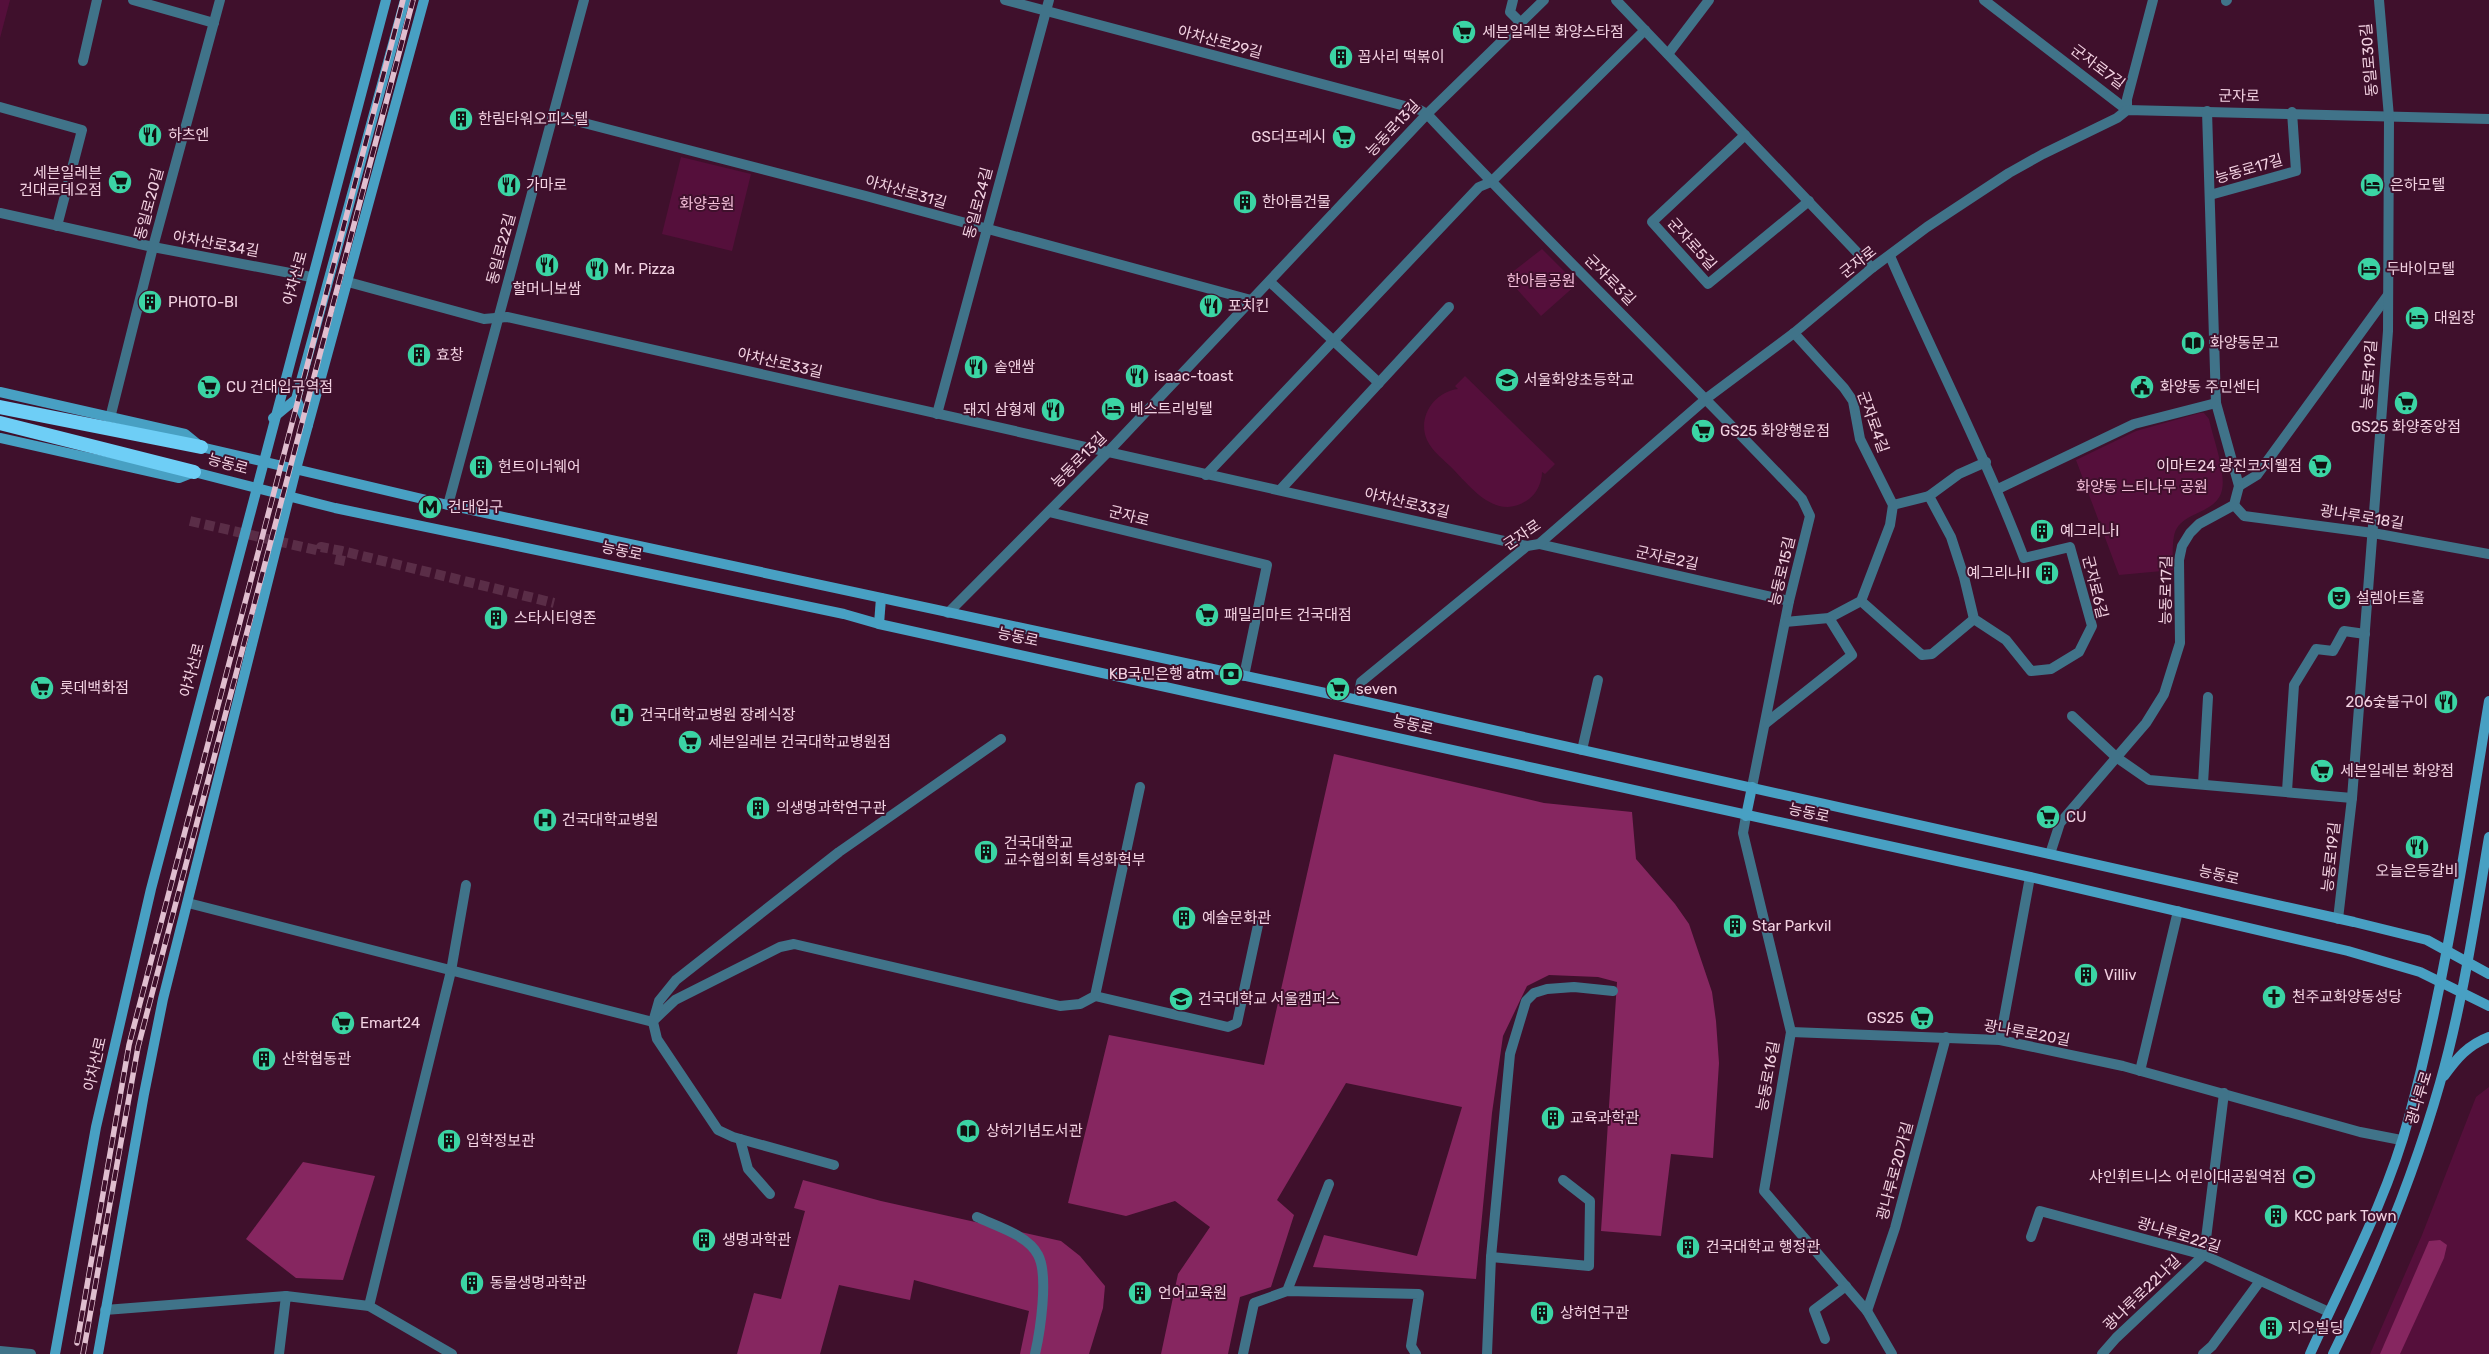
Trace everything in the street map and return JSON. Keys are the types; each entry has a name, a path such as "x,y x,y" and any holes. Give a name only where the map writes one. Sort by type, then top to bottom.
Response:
{"highway":[{"name":"능동로","path":"0,407 201,447"},
{"path":"0,423 194,472"}],"main road":[{"name":"아차산로","path":"55,1354 96,1127 150,889 273,418 386,0"},
{"path":"273,418 296,399 405,0"},
{"path":"98,1354 146,1084 164,1000 288,497 424,0"},
{"name":"능동로","path":"0,392 185,434 201,447 448,505 1358,700 2338,919 2427,940 2489,974"},
{"path":"296,399 308,425"},
{"name":"능동로","path":"0,438 179,478 194,472 288,497 844,614 879,624 2030,877 2348,951 2420,972 2489,1006"},
{"path":"879,624 881,598"},
{"name":"광나루로","path":"2310,1354 2368,1230 2401,1140 2440,983 2460,877 2489,700"},
{"path":"1746,816 1752,787"},
{"name":"광나루로","path":"2333,1354 2392,1220 2440,1081 2461,993 2489,837"},
{"path":"2440,1081 2456,1058 2468,1047 2489,1037"}],"street":[{"path":"83,61 97,0"},
{"path":"133,0 214,23"},
{"name":"동일로20길","path":"110,418 152,248 220,0"},
{"name":"동일로22길","path":"448,505 584,0"},
{"name":"아차산로29길","path":"1005,0 1427,114"},
{"name":"동일로24길","path":"936,414 1049,0"},
{"path":"1513,0 1510,12 1520,22"},
{"name":"능동로13길","path":"948,612 1108,452 1427,114 1544,0"},
{"path":"1616,0 1872,268"},
{"path":"1668,54 1709,0"},
{"name":"군자로7길","path":"1984,0 2127,110"},
{"name":"군자로7길","path":"2127,110 2126,99 2153,0"},
{"name":"동일로30길","path":"2379,0 2389,117"},
{"path":"1206,474 1331,340 1479,187 1491,182 1645,30"},
{"path":"0,107 82,130 56,226"},
{"name":"군자로","path":"1358,700 1361,682 1527,546 1539,544 1707,398 1794,334 1872,268 1927,227 2000,178 2043,154 2117,118 2127,110 2292,112 2389,117 2489,119"},
{"name":"능동로17길","path":"2207,111 2216,403 2239,486"},
{"name":"능동로17길","path":"2210,195 2296,171 2292,112"},
{"name":"군자로3길","path":"1427,114 1491,182 1707,398"},
{"name":"아차산로31길","path":"553,115 857,193 1251,300"},
{"name":"능동로19길","path":"2338,919 2352,798 2388,331 2389,117"},
{"name":"군자로5길","path":"1745,135 1652,222 1708,284 1809,202"},
{"name":"아차산로34길","path":"0,213 152,248 311,277"},
{"name":"군자로6길","path":"1890,256 1938,364 1998,489 2024,558 2070,547 2092,626 2079,652 2051,669 2031,671 2006,640 1974,620"},
{"name":"아차산로33길","path":"348,282 484,318 507,317 1527,546"},
{"path":"1270,282 1379,383"},
{"path":"2234,505 2239,486 2257,475 2388,295"},
{"path":"1281,490 1449,308"},
{"name":"군자로4길","path":"1794,334 1844,388 1853,401 1860,439 1893,505"},
{"name":"능동로15길","path":"1707,398 1802,499 1810,516 1789,600 1752,787"},
{"path":"1998,489 2134,424 2216,403"},
{"path":"1785,622 1829,618 1862,601 1890,525 1893,505 1929,496 1959,474 1986,462"},
{"path":"1862,601 1912,649 1922,655 1932,654 1974,620 1964,577 1950,537 1929,496"},
{"name":"능동로17길","path":"2050,854 2060,823 2156,709 2178,656 2181,628 2179,560 2182,546 2199,524 2234,505"},
{"name":"광나루로18길","path":"2234,505 2244,516 2373,533 2489,554"},
{"name":"군자로","path":"1048,512 1267,565 1244,676"},
{"name":"군자로2길","path":"1539,544 1789,600"},
{"path":"1766,723 1852,655 1829,618"},
{"path":"2287,791 2294,685 2316,649 2333,651 2344,631 2365,634"},
{"path":"1582,750 1598,680"},
{"path":"2203,784 2208,697"},
{"path":"2072,716 2116,757 2149,780 2352,798"},
{"path":"834,1166 724,1134 714,1125 662,1049 654,1031 653,1022 659,1001 676,980 691,967 839,852 1002,739"},
{"path":"1095,996 1140,787"},
{"name":"능동로16길","path":"1746,816 1743,833 1791,1032 1764,1191 1867,1311 1892,1354"},
{"path":"2000,1040 2030,877"},
{"path":"368,1306 451,971 466,884"},
{"path":"188,903 653,1022"},
{"path":"2140,1070 2178,912"},
{"path":"653,1022 676,1000 780,946 794,944 1060,1006 1080,1004 1095,996 1228,1027 1237,1023 1258,925"},
{"path":"1487,1354 1491,1256 1510,1054 1515,1029 1526,1001 1534,993 1547,989 1574,987 1613,992"},
{"name":"광나루로20길","path":"1791,1032 2000,1040 2140,1070 2360,1132 2401,1140"},
{"name":"광나루로20가길","path":"1867,1311 1895,1228 1946,1037"},
{"path":"2204,1255 2224,1093"},
{"path":"740,1139 748,1169 770,1194"},
{"path":"1491,1256 1589,1266 1590,1201 1563,1180"},
{"path":"1286,1291 1329,1184"},
{"name":"광나루로22길","path":"2032,1237 2040,1211 2204,1255 2329,1312"},
{"path":"977,1217 1015,1235 1029,1244 1039,1255 1044,1288 1042,1320 1036,1354"},
{"name":"광나루로22나길","path":"2102,1354 2116,1338 2204,1255"},
{"path":"2203,1354 2212,1346 2260,1281"},
{"path":"1825,1339 1814,1310 1846,1286"},
{"path":"1242,1354 1254,1303 1286,1291 1418,1294 1411,1346 1416,1354"},
{"path":"279,1354 286,1296"},
{"path":"105,1310 286,1296 368,1306 452,1354"},
{"path":"0,1351 31,1354"}],"green space":[{"path":"0,0 10,0 0,38"},
{"name":"화양공원","path":"681,157 751,174 732,251 662,234"},
{"name":"한아름공원","path":"1542,249 1577,284 1541,316 1506,277"},
{"path":"1465,376 1555,464 1545,474 1542,472 1541,480 1532,497 1518,505 1507,507 1497,505 1478,494 1438,455 1427,440 1424,423 1430,407 1442,395 1458,389 1455,386"},
{"name":"화양동 느티나무 공원","path":"2204,413 2209,419 2221,465 2223,483 2218,498 2213,504 2190,517 2177,528 2173,540 2173,570 2119,575 2076,460 2136,431"},
{"path":"2489,1087 2489,1354 2370,1354 2422,1235 2476,1097"}],"shaded area":[{"path":"1334,754 1544,803 1632,812 1636,859 1675,904 1689,924 1712,992 1719,1063 1713,1158 1671,1154 1661,1236 1601,1231 1617,982 1598,977 1549,975 1527,986 1503,1036 1492,1113 1476,1279 1313,1267 1324,1235 1417,1256 1462,1107 1346,1083 1277,1200 1294,1215 1271,1287 1240,1297 1228,1354 1161,1354 1178,1274 1210,1227 1175,1201 1126,1216 1068,1203 1109,1035 1264,1065"},
{"path":"303,1162 375,1176 343,1280 296,1278 246,1239"},
{"path":"803,1180 881,1201 1061,1241 1080,1256 1105,1286 1103,1308 1089,1354 1020,1354 1029,1311 914,1280 910,1300 839,1285 820,1354 737,1354 754,1293 781,1299 805,1211 794,1208"},
{"path":"2440,1240 2447,1245 2444,1258 2400,1354 2380,1354 2429,1241"}],"tunnel":[{"path":"190,521 320,551 321,547 342,551 554,603"},
{"path":"339,565 342,551"}],"railway":[{"path":"77,1343 129,1045 403,0"},
{"path":"83,1354 138,1047 413,0"}],"place":[{"name":"세븐일레븐 화양스타점","path":"1464,32"},
{"name":"꼽사리 떡볶이","path":"1341,57"},
{"name":"한림타워오피스텔","path":"461,119"},
{"name":"하츠엔","path":"150,135"},
{"name":"GS더프레시","path":"1344,137"},
{"name":"세븐일레븐 건대로데오점","path":"120,182"},
{"name":"가마로","path":"509,185"},
{"name":"은하모텔","path":"2372,185"},
{"name":"한아름건물","path":"1245,202"},
{"name":"할머니보쌈","path":"547,265"},
{"name":"Mr. Pizza","path":"597,269"},
{"name":"두바이모텔","path":"2369,269"},
{"name":"PHOTO-BI","path":"150,302"},
{"name":"포치킨","path":"1211,306"},
{"name":"대원장","path":"2417,318"},
{"name":"화양동문고","path":"2193,343"},
{"name":"효창","path":"419,355"},
{"name":"솥앤쌈","path":"976,367"},
{"name":"isaac-toast","path":"1137,376"},
{"name":"서울화양초등학교","path":"1507,380"},
{"name":"CU 건대입구역점","path":"209,387"},
{"name":"화양동 주민센터","path":"2142,387"},
{"name":"GS25 화양중앙점","path":"2406,403"},
{"name":"베스트리빙텔","path":"1113,409"},
{"name":"돼지 삼형제","path":"1053,410"},
{"name":"GS25 화양행운점","path":"1703,431"},
{"name":"이마트24 광진코지웰점","path":"2320,466"},
{"name":"헌트이너웨어","path":"481,467"},
{"name":"건대입구","path":"430,507"},
{"name":"예그리나I","path":"2042,531"},
{"name":"예그리나II","path":"2047,573"},
{"name":"설렘아트홀","path":"2339,598"},
{"name":"패밀리마트 건국대점","path":"1207,615"},
{"name":"스타시티영존","path":"496,618"},
{"name":"KB국민은행 atm","path":"1231,674"},
{"name":"롯데백화점","path":"42,688"},
{"name":"seven","path":"1338,689"},
{"name":"206숯불구이","path":"2446,702"},
{"name":"건국대학교병원 장례식장","path":"622,715"},
{"name":"세븐일레븐 건국대학교병원점","path":"690,742"},
{"name":"세븐일레븐 화양점","path":"2322,771"},
{"name":"의생명과학연구관","path":"758,808"},
{"name":"CU","path":"2048,817"},
{"name":"건국대학교병원","path":"545,820"},
{"name":"오늘은등갈비","path":"2417,847"},
{"name":"건국대학교 교수협의회 특성화헉부","path":"986,852"},
{"name":"예술문화관","path":"1184,918"},
{"name":"Star Parkvil","path":"1735,926"},
{"name":"Villiv","path":"2086,975"},
{"name":"천주교화양동성당","path":"2274,997"},
{"name":"건국대학교 서울캠퍼스","path":"1181,999"},
{"name":"GS25","path":"1922,1018"},
{"name":"Emart24","path":"343,1023"},
{"name":"산학협동관","path":"264,1059"},
{"name":"교육과학관","path":"1553,1118"},
{"name":"상허기념도서관","path":"968,1131"},
{"name":"입학정보관","path":"449,1141"},
{"name":"샤인휘트니스 어린이대공원역점","path":"2304,1177"},
{"name":"KCC park Town","path":"2276,1216"},
{"name":"생명과학관","path":"704,1240"},
{"name":"건국대학교 행정관","path":"1688,1247"},
{"name":"동물생명과학관","path":"472,1283"},
{"name":"언어교육원","path":"1140,1293"},
{"name":"상허연구관","path":"1542,1313"},
{"name":"지오빌딩","path":"2271,1328"}]}
